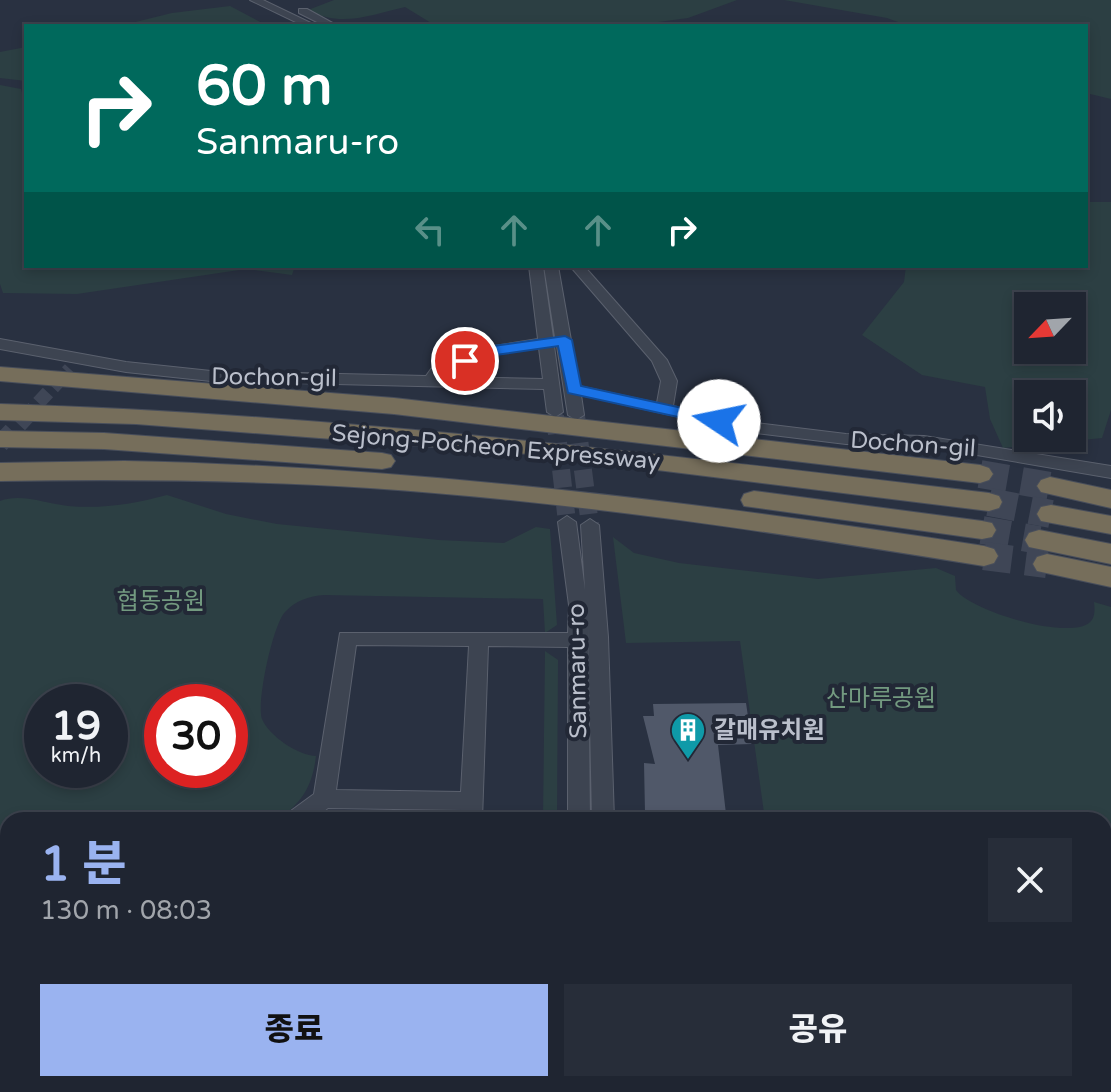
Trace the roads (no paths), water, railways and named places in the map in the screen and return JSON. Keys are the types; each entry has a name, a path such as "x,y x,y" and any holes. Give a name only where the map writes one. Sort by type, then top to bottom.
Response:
{"highway":[{"path":"0,374 394,406 980,474"},
{"name":"Sejong-Pocheon Expressway","path":"0,412 136,416 528,446 989,502"},
{"name":"Sejong-Pocheon Expressway","path":"0,439 104,441 522,471 983,543 520,491 401,481 126,468 0,472"},
{"path":"1111,499 1050,500 1111,525"},
{"path":"1111,554 1043,552 1111,577"}],"street":[{"path":"243,0 294,24"},
{"path":"255,0 308,24"},
{"path":"278,0 329,24"},
{"path":"538,268 555,412"},
{"path":"551,268 576,415"},
{"path":"579,268 659,360 669,381 664,410"},
{"path":"431,382 436,372 493,350 565,340"},
{"name":"Dochon-gil","path":"0,344 74,363 211,376 551,384"},
{"name":"Dochon-gil","path":"573,389 747,427 846,439 924,441 1111,472"},
{"name":"Sanmaru-ro","path":"567,522 578,605 579,812"},
{"name":"Sanmaru-ro","path":"590,525 598,637 603,812"},
{"path":"324,799 347,638 577,640"},
{"path":"307,812 324,799 471,810 479,640"}],"tunnel":[{"path":"24,418 70,369"},
{"path":"555,412 556,418"},
{"path":"0,444 26,416"},
{"path":"555,416 567,522"},
{"path":"576,416 590,525"},
{"path":"980,474 1050,486"},
{"path":"989,502 1051,514"},
{"path":"982,530 1039,540"},
{"path":"984,556 1047,564"}],"place":[{"name":"갈매유치원","path":"688,761"}],"park label":[{"name":"협동공원","path":"161,601"},
{"name":"산마루공원","path":"881,698"}]}
